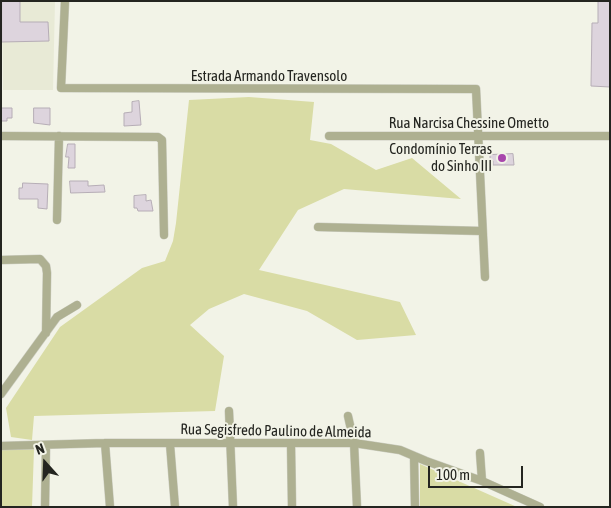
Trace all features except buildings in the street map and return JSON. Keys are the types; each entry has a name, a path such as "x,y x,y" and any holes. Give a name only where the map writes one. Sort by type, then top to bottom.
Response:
{"street":[{"name":"Estrada Armando Travensolo","path":"65,1 61,88 476,89 478,137"},
{"path":"1,136 158,137 162,140 164,235"},
{"path":"57,220 59,136"},
{"name":"Rua Narcisa Chessine Ometto","path":"329,136 610,136"},
{"path":"478,137 485,277"},
{"path":"318,227 482,231"},
{"path":"1,260 40,259 46,266 46,333"},
{"path":"3,389 57,317 78,305"},
{"path":"229,411 233,507"},
{"path":"348,416 354,443 357,507"},
{"path":"105,443 110,507"},
{"name":"Rua Segisfredo Paulino de Almeida","path":"1,446 105,443 354,443 400,450 482,481 540,507"},
{"path":"170,444 174,507"},
{"path":"291,444 292,507"},
{"path":"45,507 46,445"},
{"path":"480,453 482,481"},
{"path":"414,456 415,507"}],"shaded area":[{"path":"2,1 55,1 53,90 3,90"}],"green space":[{"path":"249,97 314,102 310,140 331,144 376,170 412,158 461,199 344,189 298,210 259,270 400,302 416,335 357,340 307,311 244,294 209,309 190,325 224,356 215,411 34,416 32,440 11,437 6,408 60,327 142,268 165,261 173,241 176,223 189,100"},
{"path":"1,449 34,449 32,507 1,507"},
{"path":"420,464 517,507 420,507"}],"place":[{"name":"Condomínio Terras do Sinho III","path":"502,158"}]}
